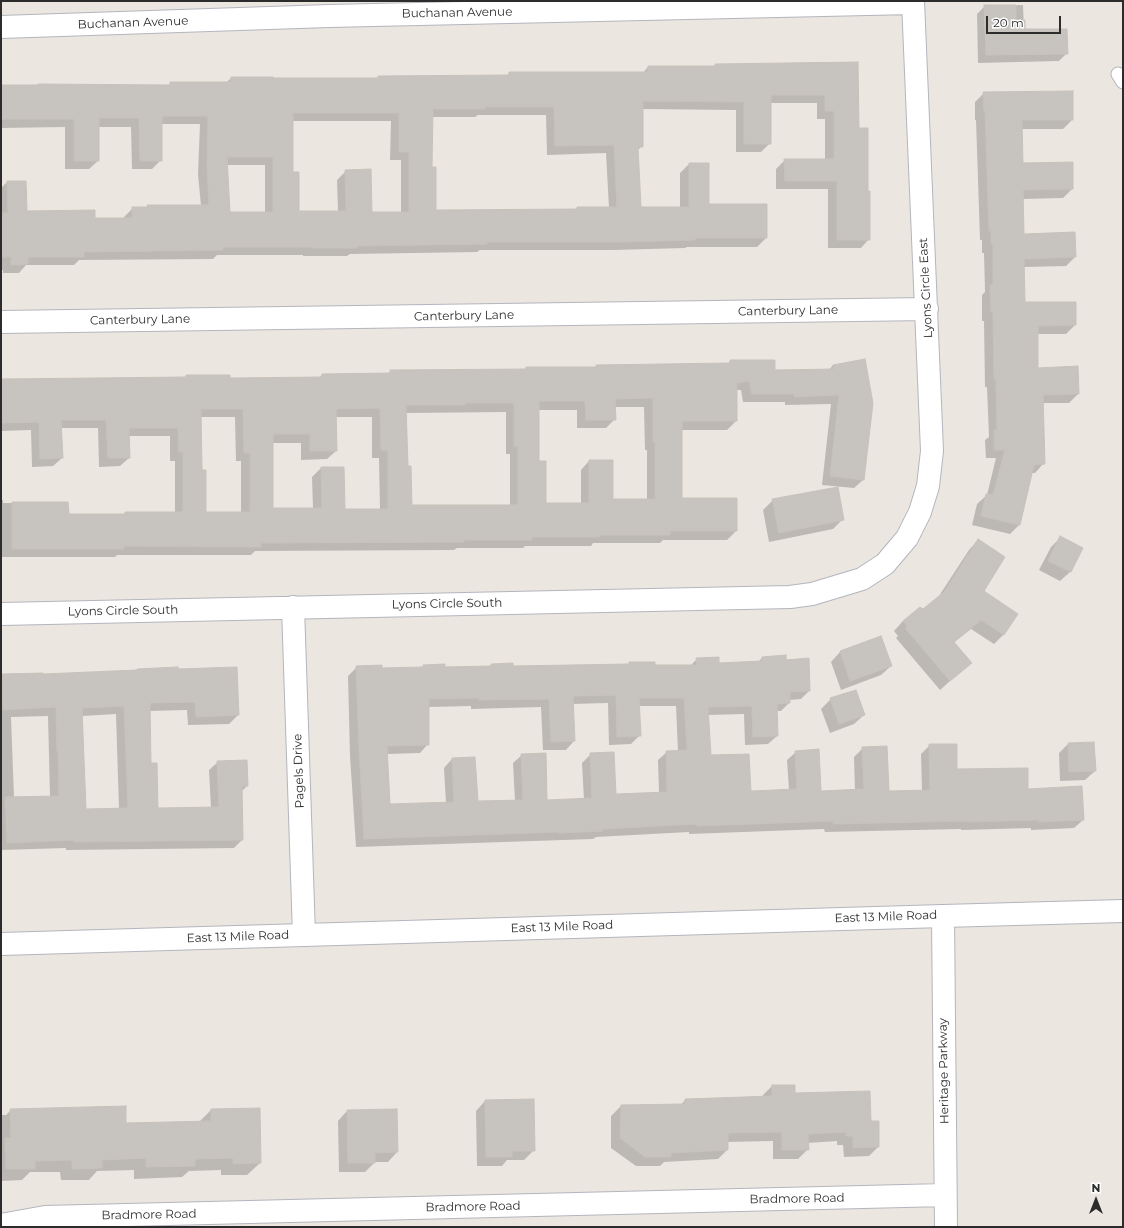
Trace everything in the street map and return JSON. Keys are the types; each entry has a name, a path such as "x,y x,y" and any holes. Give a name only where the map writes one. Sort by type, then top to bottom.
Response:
{"street":[{"name":"Buchanan Avenue","path":"1,27 329,8 913,2"},
{"name":"Lyons Circle East","path":"885,564 907,538 920,512 928,486 932,451 913,2"},
{"name":"Canterbury Lane","path":"1,322 927,310"},
{"name":"Lyons Circle South","path":"1,614 790,597 812,594 862,579 885,564"},
{"name":"Pagels Drive","path":"293,607 304,935"},
{"name":"East 13 Mile Road","path":"1,944 1123,912"},
{"name":"Heritage Parkway","path":"943,916 946,1227"},
{"name":"Bradmore Road","path":"1,1225 44,1217 945,1195"}],"building":[{"path":"984,5 1016,5 1016,20 1025,20 1025,29 1067,29 1068,54 986,55"},
{"path":"858,62 859,128 868,128 870,240 837,240 837,181 785,181 784,159 834,159 834,111 825,111 825,95 771,95 771,144 744,144 744,102 643,101 643,147 638,147 641,207 689,207 689,163 709,163 709,204 767,204 767,238 695,238 695,240 623,242 487,242 487,244 357,246 357,248 223,247 223,250 84,252 84,257 28,257 28,264 11,265 11,257 1,257 1,213 8,213 7,181 26,181 27,211 95,210 95,218 132,218 132,207 148,207 147,205 209,205 207,165 208,116 162,116 162,161 140,161 139,118 99,118 99,161 74,161 74,119 1,119 1,85 170,85 170,82 231,82 231,77 378,78 378,76 509,75 509,72 648,72 648,66 715,66 715,64","holes":["485,107 554,107 555,146 614,145 617,207 577,207 577,209 436,210 436,167 432,167 433,109 485,109","293,113 399,113 399,152 409,152 409,212 372,212 371,169 345,170 346,211 299,211 299,172 293,172","227,157 273,157 273,212 230,212"]},
{"path":"1073,91 1073,120 1022,120 1023,163 1073,162 1073,189 1023,190 1024,234 1075,232 1076,257 1024,259 1025,302 1076,302 1076,325 1038,326 1038,368 1078,366 1079,394 1043,395 1045,464 1034,465 1020,525 981,516 986,494 993,495 1005,450 994,450 994,430 997,430 996,379 994,379 993,312 991,312 990,285 993,285 993,244 991,244 991,231 989,231 983,92"},
{"path":"865,359 873,403 864,480 830,476 839,395 794,397 794,394 752,394 749,381 737,383 737,421 682,421 682,498 737,498 737,531 670,531 670,535 532,537 532,540 464,540 464,542 261,543 261,547 124,546 124,549 12,549 12,502 68,502 69,514 183,512 183,452 179,452 178,428 129,428 130,458 108,458 106,420 61,420 63,458 40,459 39,422 1,423 1,379 186,377 186,375 230,375 230,378 322,377 322,374 390,373 390,370 596,367 596,365 730,363 730,360 775,360 775,370 834,369 833,365","holes":["653,398 655,499 613,499 613,460 589,460 589,503 546,503 546,461 539,461 539,401 585,401 586,420 616,420 615,399","465,403 514,403 514,446 518,446 518,505 412,505 411,466 408,466 406,405 465,405","380,408 381,450 388,450 388,509 345,509 344,467 321,467 322,508 273,508 273,434 310,434 310,451 337,451 336,409","201,409 243,409 244,453 250,453 250,512 206,512 206,470 202,470"]},
{"path":"838,487 844,520 779,533 772,499"},
{"path":"1060,536 1083,548 1071,572 1048,561"},
{"path":"978,539 1005,557 984,591 1018,614 1004,635 981,620 954,642 972,663 950,681 905,628 908,627 903,621 920,607 923,609 944,592"},
{"path":"881,636 892,666 850,681 840,651"},
{"path":"786,655 786,660 809,658 810,691 790,692 790,703 777,704 778,736 753,737 752,706 708,707 711,755 749,754 751,791 797,789 795,751 819,749 821,791 864,789 862,747 887,746 889,791 930,790 929,744 957,744 957,769 1028,768 1028,789 1082,786 1084,820 1039,822 1039,820 833,824 833,821 697,826 697,824 603,829 603,831 364,839 356,666 382,665 382,668 423,667 423,665 445,664 445,667 491,666 491,664 513,663 513,666 629,664 629,662 655,662 655,665 697,665 696,658 719,657 719,663 762,661 762,657","holes":["616,695 617,737 641,736 639,698 684,698 687,750 666,751 667,792 616,794 614,752 590,753 592,798 547,800 546,753 521,754 523,800 478,801 475,757 452,758 454,802 390,804 387,746 429,745 429,699 549,699 551,742 575,741 573,696"]},
{"path":"237,667 239,715 196,717 195,702 150,703 151,763 157,763 158,808 219,807 217,761 247,760 248,786 242,786 243,840 74,842 74,840 7,843 5,797 59,796 58,751 56,707 3,710 2,674 43,674 137,669","holes":["124,706 128,808 86,809 82,708"]},
{"path":"856,690 865,715 839,724 830,698"},
{"path":"1094,742 1096,771 1069,772 1068,743"},
{"path":"772,1085 795,1085 795,1093 870,1091 871,1121 879,1121 879,1147 853,1148 853,1136 846,1136 846,1132 808,1134 809,1150 782,1150 782,1132 728,1133 728,1150 671,1153 671,1157 645,1157 620,1138 621,1105 685,1104 685,1099 772,1096"},
{"path":"534,1099 535,1151 512,1151 512,1157 486,1157 485,1100"},
{"path":"126,1106 126,1123 211,1121 211,1109 260,1108 261,1163 233,1164 233,1158 195,1159 195,1166 146,1167 146,1158 102,1160 102,1168 72,1169 72,1160 35,1161 35,1169 6,1169 5,1138 11,1138 10,1109"},
{"path":"397,1109 398,1152 375,1153 375,1163 348,1163 347,1110"}]}
